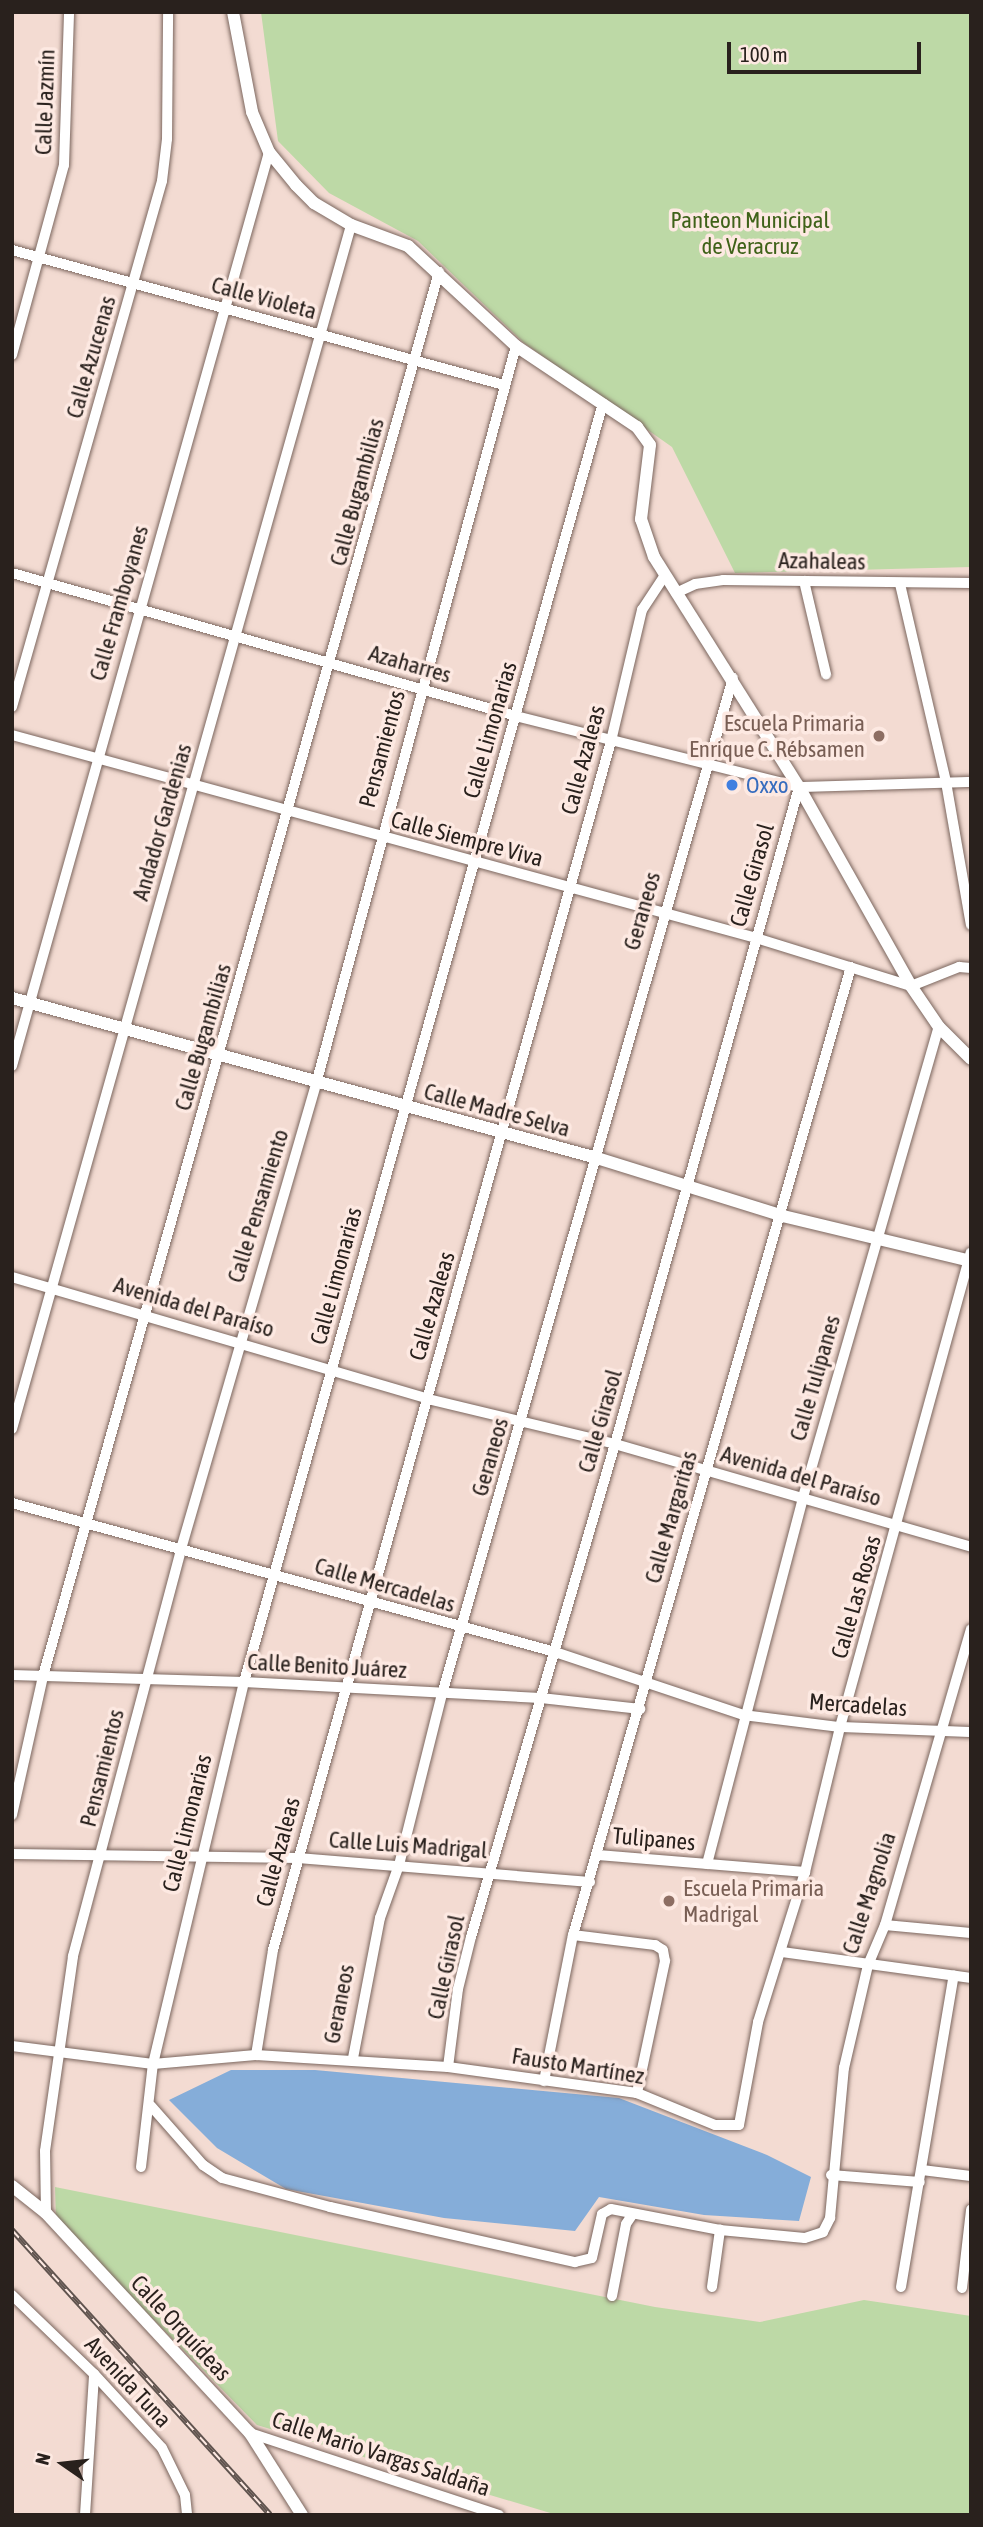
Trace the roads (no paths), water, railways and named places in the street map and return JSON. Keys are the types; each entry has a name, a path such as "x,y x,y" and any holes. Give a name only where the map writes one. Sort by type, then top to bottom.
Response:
{"street":[{"name":"Calle Jazmín","path":"12,355 39,257 68,134 69,12"},
{"name":"Calle Azucenas","path":"12,707 134,284 165,160 168,12"},
{"path":"233,12 252,112 269,152 314,203 351,225 408,246 516,346 637,427 650,445 641,519 665,575 733,677 799,787 911,986 940,1027 971,1059"},
{"name":"Calle Framboyanes","path":"12,1066 269,152"},
{"name":"Andador Gardenias","path":"12,1429 351,225"},
{"name":"Calle Violeta","path":"12,250 504,385"},
{"name":"Calle Bugambilias","path":"12,1815 43,1676 148,1314 439,272"},
{"name":"Pensamientos","path":"316,1084 419,689 516,346"},
{"name":"Calle Limonarias","path":"141,2167 151,2106 153,2064 198,1860 244,1682 603,403"},
{"name":"Azaharres","path":"12,573 516,716 799,787 971,782"},
{"name":"Calle Azaleas","path":"256,2055 273,1950 611,741 642,610 665,575"},
{"name":"Azahaleas","path":"676,593 695,584 723,580 971,583"},
{"path":"804,581 826,674"},
{"path":"900,584 946,782 969,926"},
{"name":"Geraneos","path":"12,2046 153,2064 256,2055 353,2058 370,1955 399,1865 442,1694 597,1158 662,914 709,765 733,677"},
{"name":"Calle Siempre Viva","path":"12,735 756,938 911,986"},
{"name":"Calle Girasol","path":"448,2067 458,1989 615,1444 799,787"},
{"name":"Calle Margaritas","path":"544,2081 573,1935 640,1709 706,1470 783,1216 851,967"},
{"path":"911,986 960,967 971,968"},
{"name":"Calle Madre Selva","path":"12,998 316,1084 597,1158 688,1184 783,1216 970,1258"},
{"name":"Calle Tulipanes","path":"707,1864 743,1715 803,1497 940,1027"},
{"path":"958,1045 971,1049"},
{"name":"Calle Pensamiento","path":"240,1340 316,1084"},
{"name":"Calle Las Rosas","path":"782,1952 805,1872 840,1727 898,1527 970,1258"},
{"name":"Avenida del Paraíso","path":"12,1277 240,1340 428,1399 615,1444 971,1547"},
{"name":"Pensamientos","path":"46,2213 45,2151 73,1956 103,1856 146,1680 240,1340"},
{"name":"Calle Mercadelas","path":"12,1503 273,1573 461,1629 555,1652 647,1680 743,1715"},
{"name":"Calle Magnolia","path":"151,2106 203,2165 222,2178 330,2207 585,2263 592,2258 605,2210 632,2215 639,2212 720,2230 805,2238 822,2232 830,2218 831,2175 844,2068 867,1965 885,1925 971,1629"},
{"name":"Calle Benito Juárez","path":"12,1675 244,1682 344,1690 541,1699 640,1709"},
{"name":"Mercadelas","path":"743,1715 840,1727 971,1732"},
{"name":"Calle Luis Madrigal","path":"12,1854 198,1860 298,1858 492,1871 590,1882"},
{"name":"Tulipanes","path":"598,1855 707,1864"},
{"path":"707,1864 805,1872"},
{"path":"885,1925 971,1933"},
{"path":"573,1935 655,1945 663,1950 665,1961 637,2093"},
{"path":"782,1952 971,1979"},
{"name":"Fausto Martínez","path":"353,2058 448,2067 637,2093 715,2126 739,2125 744,2112 750,2053 782,1952"},
{"path":"901,2287 954,1975"},
{"path":"922,2170 971,2176"},
{"path":"831,2175 920,2182"},
{"name":"Calle Orquídeas","path":"12,2186 46,2213 250,2433 302,2515"},
{"path":"962,2288 967,2271 971,2210"},
{"path":"612,2296 626,2224 632,2215"},
{"path":"712,2287 720,2230"},
{"name":"Avenida Tuna","path":"12,2295 94,2374 162,2448 185,2495 187,2515"},
{"path":"85,2515 94,2374"},
{"name":"Calle Mario Vargas Saldaña","path":"250,2433 499,2515"}],"water":[{"path":"231,2070 315,2070 619,2098 767,2155 811,2177 799,2221 704,2215 599,2197 575,2231 444,2218 286,2189 217,2148 169,2100"}],"railway":[{"path":"12,2230 270,2515"}],"place":[{"name":"Escuela Primaria Enrique C. Rébsamen","path":"879,736"},
{"name":"Oxxo","path":"732,785"},
{"name":"Escuela Primaria Madrigal","path":"669,1901"}],"park label":[{"name":"Panteon Municipal de Veracruz","path":"750,233"}]}
